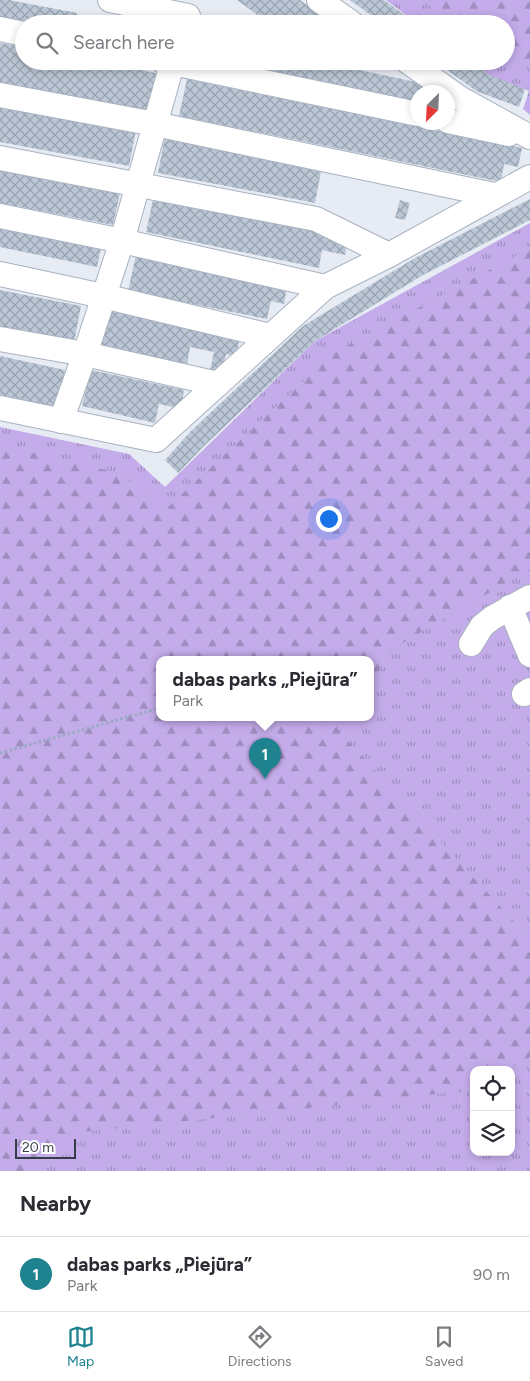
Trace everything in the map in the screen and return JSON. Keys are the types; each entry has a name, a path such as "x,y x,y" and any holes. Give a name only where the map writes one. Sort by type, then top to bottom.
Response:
{"lane":[{"path":"110,0 189,13"},
{"path":"319,0 340,15"},
{"path":"0,29 15,32"},
{"path":"61,421 122,241 139,184 168,70"},
{"path":"208,70 410,112"},
{"path":"420,70 461,99 530,137"},
{"path":"0,95 155,124 494,195"},
{"path":"455,122 530,137"},
{"path":"0,158 316,219 389,255"},
{"path":"0,408 156,440 324,287 389,255 494,195 530,177"},
{"path":"0,216 122,241 324,287"},
{"path":"0,274 104,296 270,336"},
{"path":"0,339 85,354 218,384"},
{"path":"471,644 482,626 520,602 530,655"}],"path":[{"path":"0,753 156,709"}],"green space":[{"path":"386,0 530,0 530,115 523,109 529,91 488,76 480,70 515,70 515,15 406,15"},
{"path":"422,0 530,0 530,66 515,60 515,15 443,15"},
{"path":"530,223 530,1171 0,1171 0,427 129,454 165,487 315,341"},
{"path":"530,248 530,569 394,648 374,677 374,656 156,656 156,721 345,721 339,731 530,939 530,1057 515,1066 470,1066 470,1090 64,1134 32,1171 0,1171 0,445 119,473 166,509 334,353"}],"building":[{"path":"0,0 77,13 77,15 15,15 15,21 0,18"},
{"path":"237,0 300,0 319,14 318,15 258,15"},
{"path":"350,0 384,0 405,15 371,15"},
{"path":"0,43 15,46 15,70 141,70 156,73 148,111 0,82"},
{"path":"268,70 359,70 425,84 410,85 410,100"},
{"path":"447,70 482,70 489,75 525,89 519,107 476,91"},
{"path":"187,79 410,125 410,130 435,130 522,148 518,167 504,164 501,182 179,116"},
{"path":"0,104 136,130 129,166 0,142"},
{"path":"165,136 322,166 315,203 158,173"},
{"path":"0,165 121,188 113,225 0,203"},
{"path":"154,195 349,236 345,255 322,250 319,268 146,232"},
{"path":"530,199 530,220 423,275 315,341 178,473 165,460 190,432 303,326 415,258"},
{"path":"400,200 410,203 405,220 395,218"},
{"path":"0,227 101,248 97,267 0,247"},
{"path":"136,255 287,286 284,304 271,301 267,319 128,291"},
{"path":"0,290 81,306 74,343 0,328"},
{"path":"109,311 240,338 236,356 226,354 222,373 210,371 214,352 190,347 187,365 101,347"},
{"path":"0,356 65,370 57,407 0,395"},
{"path":"91,370 184,390 181,409 159,404 155,423 82,406"}],"place":[{"name":"dabas parks „Piejūra”","path":"265,779"}]}
